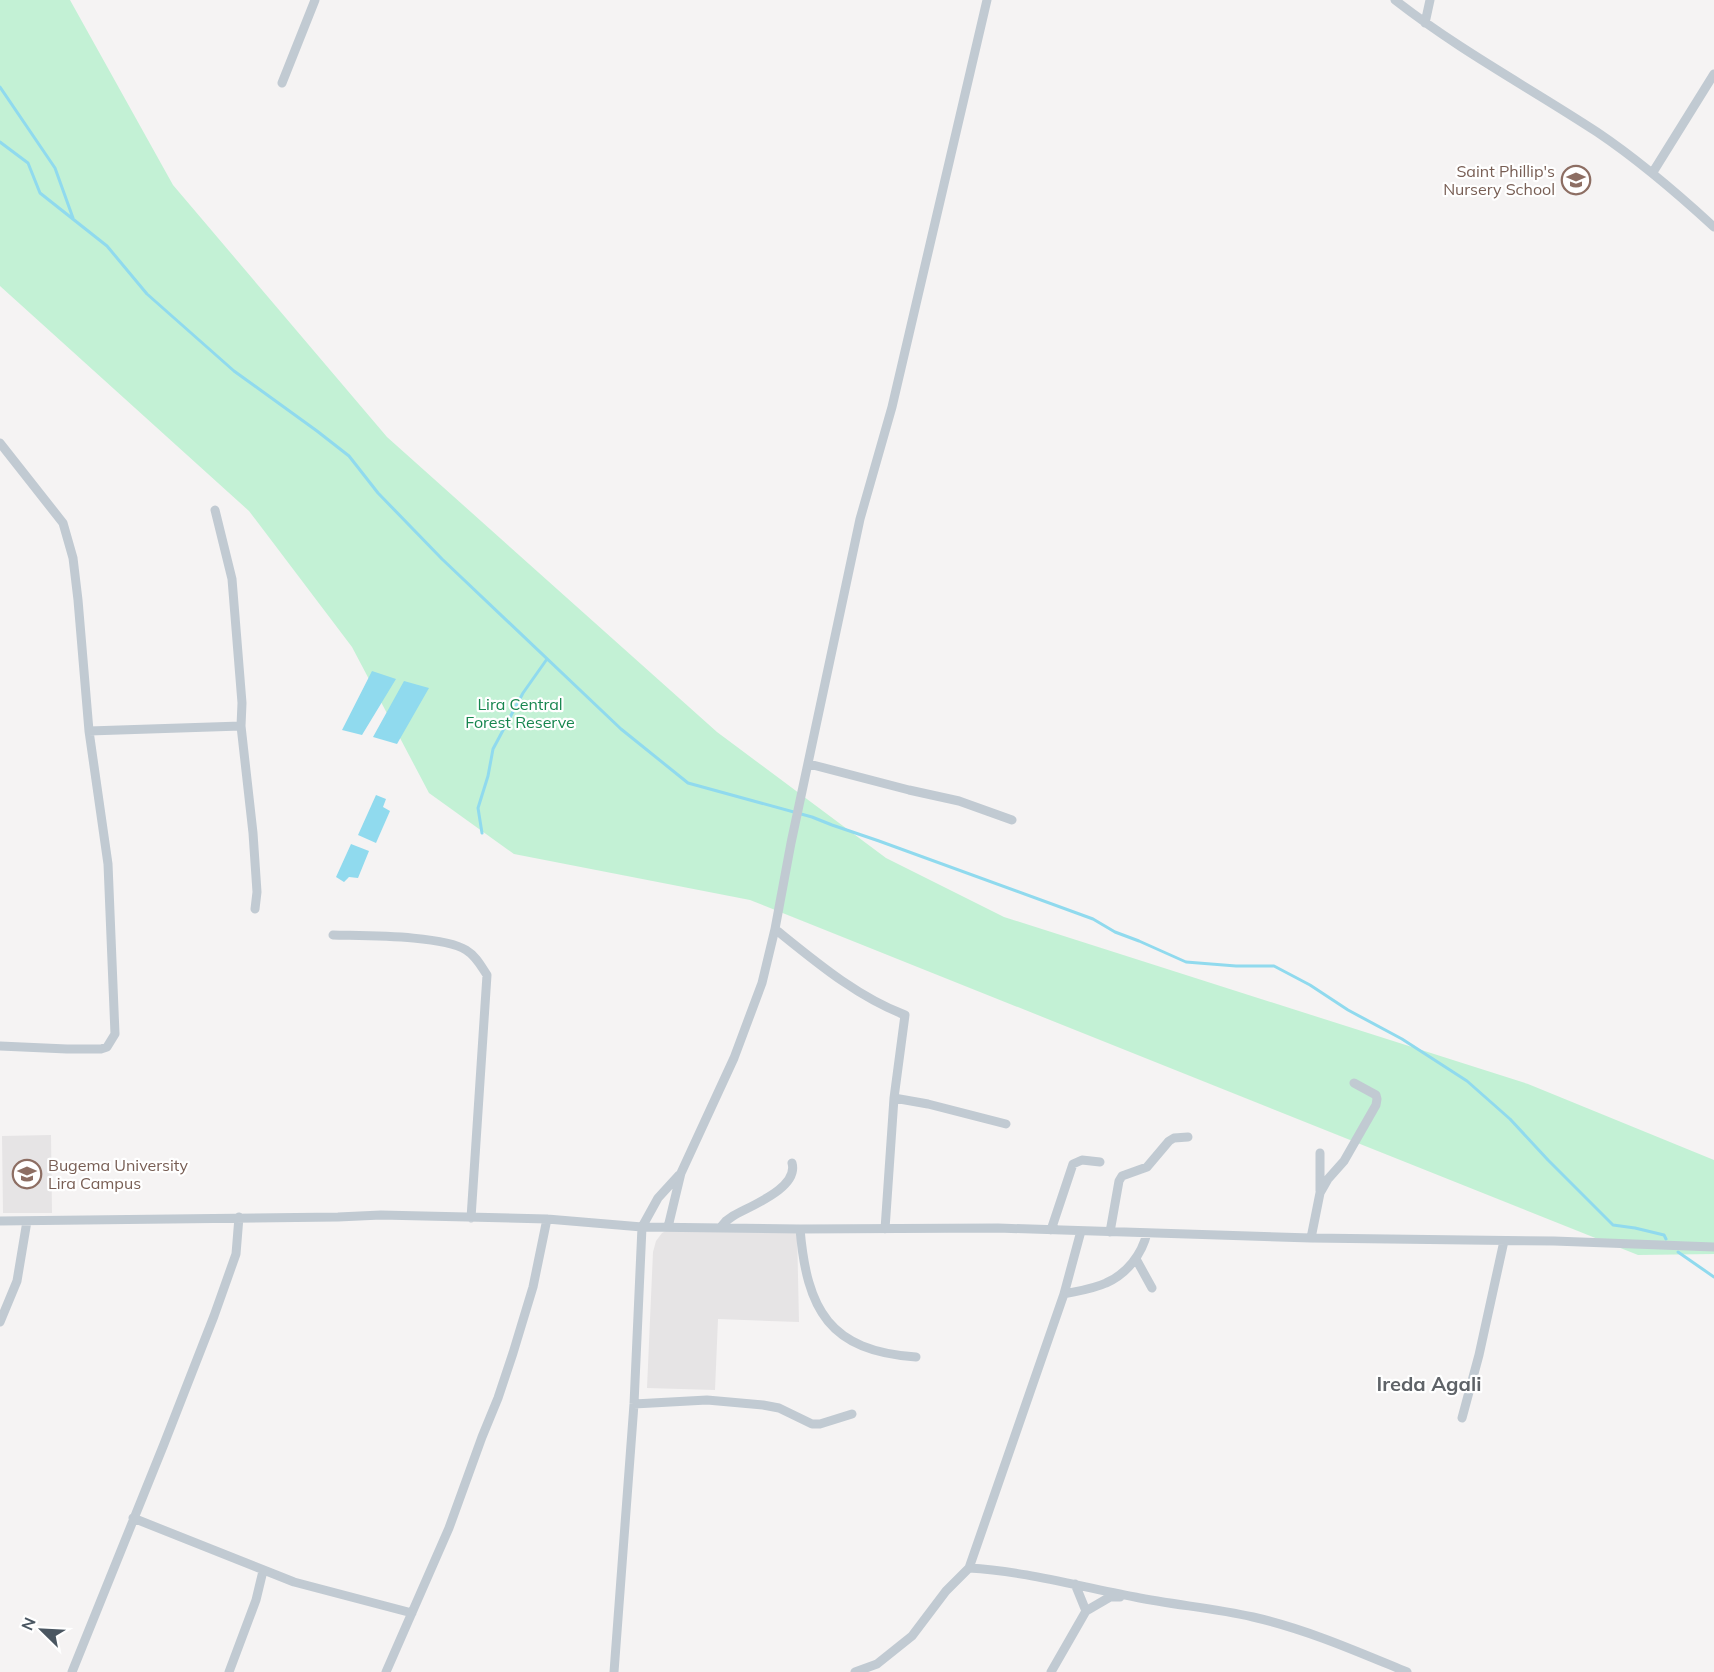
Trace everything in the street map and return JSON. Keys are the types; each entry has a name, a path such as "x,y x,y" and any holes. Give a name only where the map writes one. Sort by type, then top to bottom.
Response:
{"street":[{"path":"282,83 315,0"},
{"path":"668,1227 681,1173 744,1032 762,983 861,519 900,374 987,0"},
{"path":"1395,0 1425,23 1597,132 1653,172 1714,227"},
{"path":"1425,23 1430,0"},
{"path":"1653,172 1714,74"},
{"path":"0,443 59,518 66,531 73,558 89,731 108,864 115,1034 107,1047 101,1049 0,1046"},
{"path":"215,510 232,579 242,703 241,726 255,857 257,892 255,909"},
{"path":"89,731 241,726"},
{"path":"809,764 959,801 1012,820"},
{"path":"775,929 837,978 905,1015 894,1098 885,1229"},
{"path":"333,935 453,944 475,957 487,975 471,1218"},
{"path":"1320,1193 1328,1179 1344,1161 1376,1105 1376,1095 1354,1083"},
{"path":"894,1098 928,1104 1006,1124"},
{"path":"1110,1232 1119,1181 1122,1176 1147,1167 1168,1141 1188,1137"},
{"path":"1311,1238 1320,1193 1320,1153"},
{"path":"1051,1230 1073,1164 1082,1160 1100,1162"},
{"path":"721,1227 726,1221 781,1189 791,1176 792,1163"},
{"path":"614,1672 634,1404 642,1227 658,1198 681,1173"},
{"path":"0,1221 381,1215 547,1219 642,1227 998,1228 1714,1247"},
{"path":"72,1672 199,1357 236,1254 239,1217"},
{"path":"386,1672 449,1528 513,1353 533,1287 547,1219"},
{"path":"0,1322 16,1281 27,1221"},
{"path":"800,1229 802,1254 809,1286 828,1323 847,1339 857,1344 892,1355 916,1357"},
{"path":"855,1672 877,1664 912,1636 946,1591 969,1568 1064,1294 1080,1231"},
{"path":"1064,1294 1107,1283 1124,1271 1136,1259 1147,1233"},
{"path":"1461,1418 1479,1355 1504,1241"},
{"path":"1136,1259 1152,1288"},
{"path":"634,1404 707,1400 764,1405 779,1408 812,1424 820,1424 852,1414"},
{"path":"134,1518 294,1582 412,1613"},
{"path":"969,1568 994,1569 1134,1597 1253,1617 1320,1636 1395,1670 1407,1672"},
{"path":"229,1672 256,1600 263,1570"},
{"path":"1075,1584 1086,1611"},
{"path":"1051,1672 1086,1611 1110,1597 1134,1597"}],"shaded area":[{"name":"Bugema University Lira Campus","path":"51,1135 52,1213 3,1213 2,1136"},
{"path":"670,1229 797,1230 799,1322 718,1319 715,1390 647,1388 653,1252 656,1241 662,1233"}],"green space":[{"name":"Lira Central Forest Reserve","path":"0,0 70,0 173,185 387,437 717,732 886,858 1004,917 1528,1084 1714,1160 1714,1254 1638,1255 750,900 514,854 429,793 352,647 249,511 0,286"}],"water":[{"path":"372,671 396,679 362,735 342,730"},
{"path":"404,681 429,688 397,744 373,737"},
{"path":"376,795 386,799 383,807 390,811 376,843 358,835"},
{"path":"351,844 369,851 358,878 349,877 344,882 336,877"}],"waterway":[{"path":"0,87 55,168 73,218"},
{"path":"0,142 28,163 40,193 107,246 147,294 234,371 349,456 378,493 442,559 621,729 688,783 812,817 879,841 1093,919 1115,932 1186,962 1274,966 1402,1039 1467,1081 1510,1119 1613,1225 1664,1235 1666,1239"},
{"path":"482,833 478,808 488,776 493,749 523,693 547,659"},
{"path":"1678,1252 1714,1277"}],"place":[{"name":"Saint Phillip's Nursery School","path":"1576,180"},
{"name":"Bugema University Lira Campus","path":"27,1174"}],"district":[{"name":"Ireda Agali","path":"1429,1383"}]}
